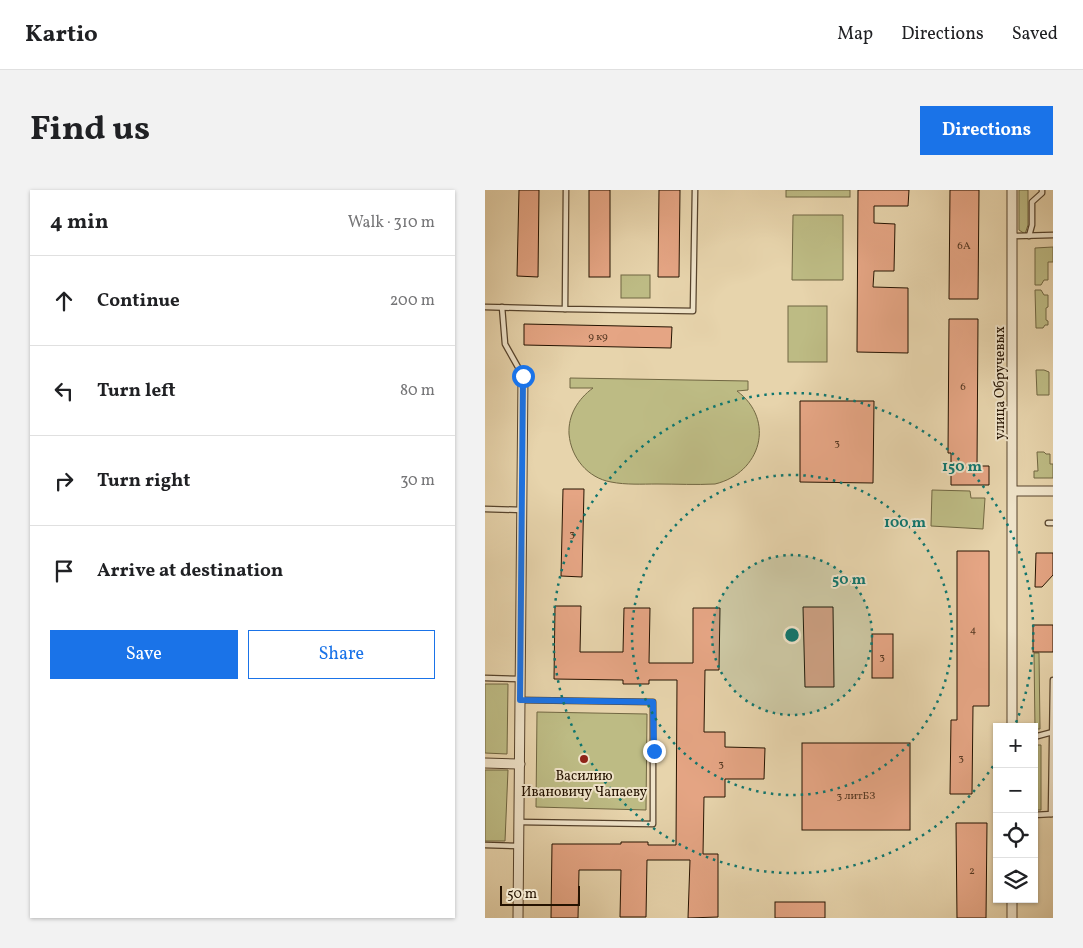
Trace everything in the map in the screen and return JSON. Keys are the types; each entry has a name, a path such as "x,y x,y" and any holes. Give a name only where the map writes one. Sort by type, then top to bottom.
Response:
{"street":[{"name":"улица Обручевых","path":"1012,190 1012,723"},
{"path":"519,918 523,376"},
{"path":"1013,491 1053,491"},
{"path":"485,763 520,764"},
{"path":"1012,903 1012,918"}],"lane":[{"path":"565,309 567,190"},
{"path":"485,307 693,311 695,190"},
{"path":"1029,236 1032,225 1032,202 1042,193 1041,190"},
{"path":"1012,236 1053,235"},
{"path":"502,308 505,344 523,376"},
{"path":"485,509 522,510"},
{"path":"485,678 520,679"},
{"path":"1038,815 1052,814 1053,680"},
{"path":"519,822 653,824 654,768 653,702 520,700"},
{"path":"1038,736 1052,732"},
{"path":"485,845 519,846"}],"shaded area":[{"path":"786,190 850,190 850,197 786,197"},
{"path":"1019,190 1028,190 1028,225 1025,234 1019,230"},
{"path":"793,215 843,215 843,280 792,280"},
{"path":"1053,247 1053,262 1048,262 1048,280 1044,280 1041,285 1035,285 1035,248"},
{"path":"621,275 650,275 650,298 621,298"},
{"path":"1035,290 1041,290 1044,295 1048,295 1046,320 1048,325 1045,325 1043,328 1036,328"},
{"path":"788,306 827,306 827,362 788,362"},
{"path":"1036,370 1049,372 1049,395 1037,395"},
{"path":"570,378 748,381 748,390 737,391 749,403 756,416 759,430 758,444 752,457 743,469 731,478 715,484 628,484 603,480 582,466 570,443 569,427 572,414 583,397 593,388 570,388"},
{"path":"1037,452 1050,454 1050,464 1053,464 1053,478 1034,478 1034,471 1038,471"},
{"path":"932,490 970,491 971,498 985,498 983,529 931,526"},
{"path":"1034,653 1039,653 1040,729 1038,729 1038,723 1035,723"},
{"path":"485,684 508,684 507,754 485,753"},
{"path":"537,712 647,714 646,810 536,807"},
{"path":"1038,745 1041,745 1041,810 1038,810"},
{"path":"485,770 508,770 505,841 485,841"}],"building":[{"path":"519,190 539,190 538,277 517,276"},
{"path":"589,190 610,190 610,277 589,277"},
{"path":"659,190 680,190 679,277 658,277"},
{"path":"858,190 909,190 908,206 874,206 874,223 895,224 894,271 874,271 873,287 908,288 908,353 857,352"},
{"path":"950,190 979,190 978,299 949,299"},
{"path":"949,319 978,319 977,466 989,466 989,485 951,485 951,453 948,453"},
{"path":"524,324 672,327 671,348 524,345"},
{"path":"800,401 874,401 873,483 800,482"},
{"path":"563,489 584,489 582,577 561,576"},
{"path":"957,551 989,551 989,706 973,706 972,794 950,794 951,720 957,720"},
{"path":"1036,553 1053,553 1053,575 1042,587 1035,587"},
{"path":"555,606 581,606 580,652 623,652 624,608 650,608 649,663 693,663 693,608 720,608 719,670 705,670 704,732 725,732 725,747 765,748 764,779 725,779 725,797 704,797 703,854 718,854 718,917 688,918 690,860 647,860 646,917 620,917 621,870 579,870 578,918 551,918 552,844 648,842 648,845 676,845 677,680 649,680 649,684 623,684 623,680 554,679"},
{"path":"803,607 833,607 834,687 805,687"},
{"path":"1033,625 1053,625 1053,652 1033,652"},
{"path":"872,634 893,634 893,678 872,678"},
{"path":"802,743 910,743 910,830 802,830"},
{"path":"956,823 987,823 986,918 957,918"},
{"path":"775,902 825,902 825,918 775,918"}],"place":[{"name":"Василию Ивановичу Чапаеву","path":"584,759"}],"route":[{"path":"523,376 520,700 653,702 654,751"}]}
